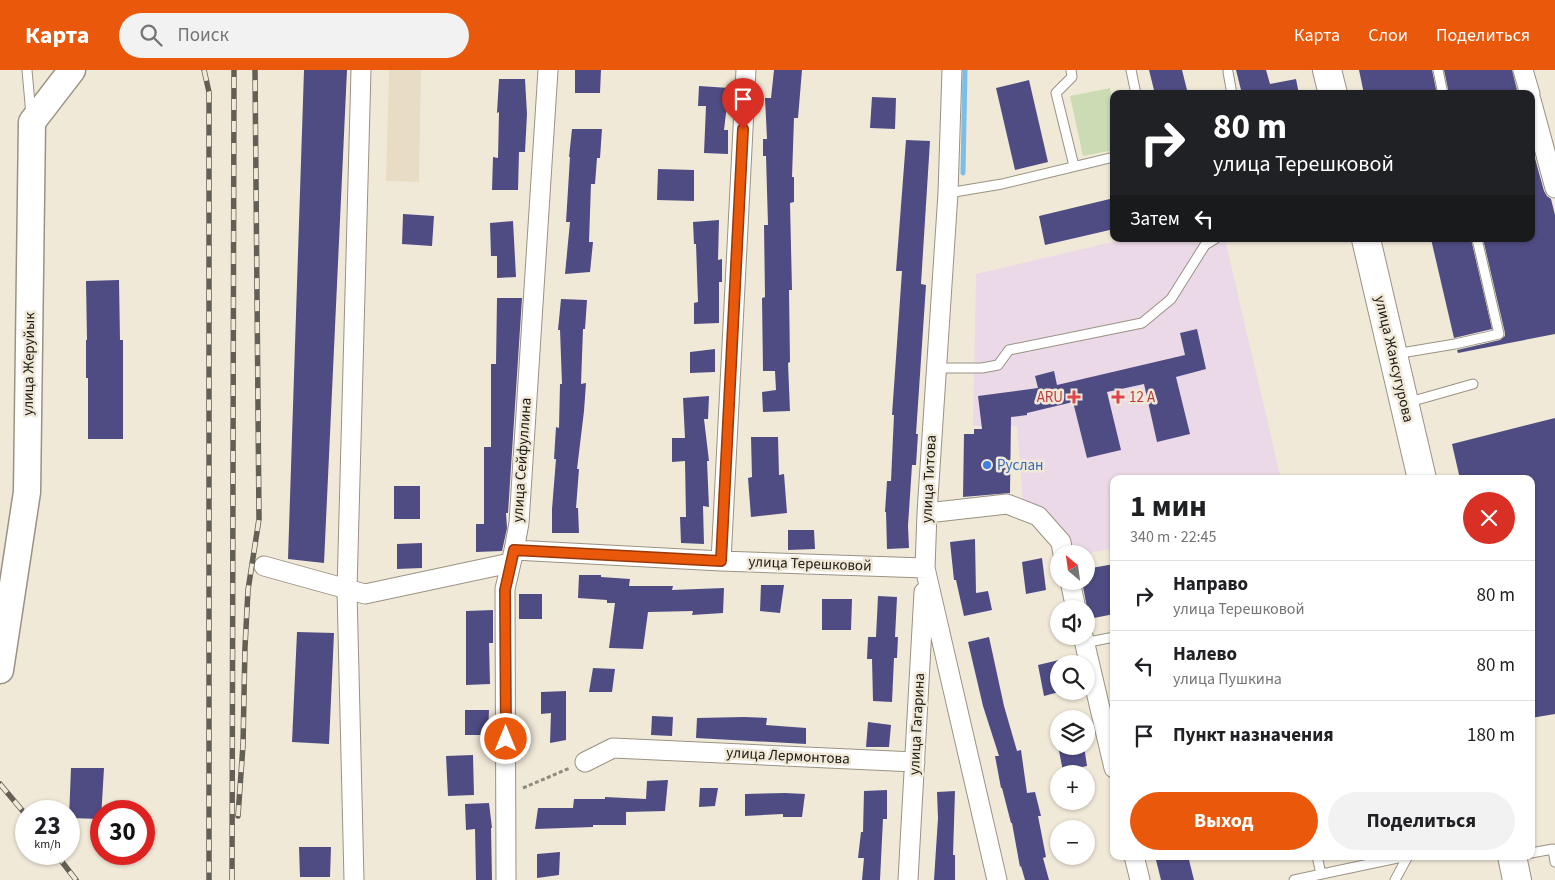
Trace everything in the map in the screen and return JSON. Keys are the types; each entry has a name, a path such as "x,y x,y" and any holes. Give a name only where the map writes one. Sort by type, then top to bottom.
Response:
{"main road":[{"path":"1327,70 1331,90"},
{"name":"улица Жансугурова","path":"1367,242 1421,475"},
{"path":"1513,860 1517,880"}],"street":[{"path":"32,122 72,70"},
{"path":"354,880 348,590 362,70"},
{"name":"улица Сейфуллина","path":"506,880 505,590 519,523 548,70"},
{"path":"721,561 746,70"},
{"name":"улица Титова","path":"952,70 948,193 925,568 997,880"},
{"path":"1523,70 1529,90"},
{"path":"1535,115 1555,188"},
{"name":"улица Жеруйык","path":"0,670 27,492 32,122"},
{"path":"927,513 1007,504 1038,516 1061,542 1062,545"},
{"name":"улица Терешковой","path":"264,566 364,594 512,557 721,561 925,568"},
{"name":"улица Гагарина","path":"908,880 925,568"},
{"path":"1085,645 1110,751"},
{"name":"улица Лермонтова","path":"584,762 613,748 915,762"},
{"path":"1135,860 1140,880"}],"lane":[{"path":"27,70 32,122"},
{"path":"1071,70 1072,77 1056,93 1074,166"},
{"path":"1131,70 1135,90"},
{"path":"1438,70 1443,90"},
{"path":"1228,72 1231,90"},
{"path":"948,193 1002,184 1110,158"},
{"path":"936,368 982,368 998,364 1009,350 1142,322 1171,299 1205,245 1210,242"},
{"path":"1392,354 1455,344 1499,334 1478,242"},
{"path":"1404,404 1473,384"},
{"path":"1095,639 1110,637"},
{"path":"1535,852 1553,849 1555,862"},
{"path":"1318,860 1321,874"},
{"path":"1294,880 1388,860"},
{"path":"1395,880 1405,860"}],"path":[{"path":"506,795 584,762"}],"shaded area":[{"path":"389,70 421,70 419,182 386,181"},
{"name":"12 А","path":"1112,242 1226,242 1280,475 1110,475 1110,549 1095,552 1095,545 1067,545 1042,510 1023,504 1017,426 973,426 976,274"}],"green space":[{"path":"1110,88 1110,151 1083,156 1070,96"}],"building":[{"path":"304,70 347,70 324,563 288,559"},
{"path":"575,70 601,70 600,93 575,93"},
{"path":"774,70 802,70 798,118 794,118 792,177 794,177 794,202 790,203 792,290 789,290 790,362 788,363 790,411 763,412 762,392 776,390 775,371 763,371 762,298 765,297 764,225 768,225 766,156 763,156 763,139 767,139 765,98 771,98"},
{"path":"1149,70 1182,70 1187,90 1154,90"},
{"path":"1236,70 1266,70 1270,84 1296,79 1298,90 1241,90"},
{"path":"1359,70 1432,70 1436,90 1363,90"},
{"path":"1444,70 1512,70 1517,90 1448,90"},
{"path":"499,79 525,79 527,114 525,152 519,152 518,190 492,190 493,157 498,158 499,112 497,113"},
{"path":"1029,80 1048,162 1015,170 996,88"},
{"path":"699,86 729,88 724,130 728,130 728,154 704,153 706,106 698,106"},
{"path":"872,97 896,98 895,129 870,128"},
{"path":"572,129 602,129 600,158 597,158 595,184 591,184 589,242 593,242 590,272 565,274 570,222 566,222"},
{"path":"906,140 930,141 921,284 926,285 916,434 918,434 916,465 912,465 908,526 909,548 887,549 885,512 887,481 891,481 894,415 892,415 902,271 896,271"},
{"path":"1535,158 1544,191 1551,199 1555,215 1555,334 1458,353 1457,350 1500,340 1505,336 1484,242 1535,242"},
{"path":"658,169 694,170 694,201 657,200"},
{"path":"1110,199 1110,230 1045,245 1039,216"},
{"path":"403,214 434,216 432,246 402,244"},
{"path":"719,220 718,260 722,259 722,282 719,282 719,323 694,324 694,303 698,302 696,244 694,244 693,222"},
{"path":"513,221 516,277 497,278 497,256 491,256 490,223"},
{"path":"1432,242 1472,242 1492,329 1454,338"},
{"path":"119,280 120,340 123,340 123,439 88,439 86,281"},
{"path":"497,298 522,298 508,513 506,513 507,528 502,551 476,552 476,524 484,524 484,447 491,447 491,364 496,364"},
{"path":"561,299 587,300 585,329 583,329 581,384 586,383 577,469 579,469 576,508 578,508 579,533 552,533 556,427 559,428 560,384 562,384 560,330 558,330"},
{"name":"ARU","path":"1197,329 1206,369 1176,377 1190,434 1157,442 1144,384 1107,392 1121,450 1087,458 1073,402 1027,413 1027,415 1011,417 1010,493 963,497 964,434 974,434 974,429 982,429 978,396 1038,388 1035,376 1054,371 1057,385 1185,355 1180,333"},
{"path":"715,349 715,372 690,373 690,352"},
{"path":"709,396 708,419 704,419 709,461 707,461 709,507 703,506 704,544 681,543 680,517 686,517 685,461 672,462 672,438 685,438 683,398"},
{"path":"1555,418 1555,714 1535,717 1535,475 1459,475 1452,444"},
{"path":"751,437 778,437 779,475 784,474 787,513 751,517 748,478 752,477"},
{"path":"394,486 420,486 420,519 394,519"},
{"path":"788,530 814,530 815,549 788,550"},
{"path":"975,539 976,593 988,591 992,610 964,616 956,580 954,580 950,542"},
{"path":"422,543 422,568 397,569 397,544"},
{"path":"1042,558 1046,590 1026,594 1022,562"},
{"path":"1110,565 1110,615 1095,618 1095,600 1086,600 1084,590 1095,590 1095,567"},
{"path":"579,575 601,575 601,577 630,579 629,586 673,586 672,590 724,588 723,613 692,615 693,611 648,612 643,649 609,648 615,603 607,603 607,600 578,598"},
{"path":"761,585 784,585 780,613 760,611"},
{"path":"519,594 542,594 542,619 519,619"},
{"path":"878,596 897,597 895,637 898,637 897,658 894,658 892,702 873,701 872,659 867,659 868,637 876,637"},
{"path":"822,599 852,599 851,630 822,630"},
{"path":"493,610 493,643 489,643 490,684 466,685 466,611"},
{"path":"297,632 334,633 329,744 292,742"},
{"path":"989,637 1004,706 1017,751 1021,750 1027,793 1035,792 1041,816 1038,816 1046,857 1043,858 1049,880 1025,880 1020,867 1012,823 1001,788 995,756 999,756 983,706 968,642"},
{"path":"1050,662 1050,694 1044,696 1038,665"},
{"path":"593,668 615,669 612,692 589,692"},
{"path":"566,691 566,740 550,743 551,713 541,714 541,692"},
{"path":"465,710 489,710 488,735 465,735"},
{"path":"652,716 673,717 672,736 651,735"},
{"path":"697,718 767,718 766,725 806,728 806,744 696,738"},
{"path":"868,722 891,725 889,747 866,747"},
{"path":"473,755 474,795 448,796 446,756"},
{"path":"1060,755 1085,755 1087,765 1062,765"},
{"path":"71,768 104,768 102,800 90,800 90,819 80,818 80,800 70,800"},
{"path":"668,780 665,811 626,812 626,825 535,829 538,808 573,808 574,799 605,799 605,797 646,799 647,781"},
{"path":"700,788 718,788 715,806 699,807"},
{"path":"887,790 887,819 883,819 880,880 862,880 864,858 858,858 861,832 863,832 864,791"},
{"path":"955,791 953,855 955,855 955,880 934,880 938,818 937,792"},
{"path":"745,794 805,794 802,817 783,817 783,814 745,816"},
{"path":"489,803 492,828 492,880 476,880 475,829 466,830 465,804"},
{"path":"299,847 331,847 330,877 300,877"},
{"path":"560,852 559,875 537,878 537,854"},
{"path":"1156,860 1189,860 1194,880 1161,880"}],"waterway":[{"path":"963,173 965,70"}],"railway":[{"path":"204,70 209,92 209,880"},
{"path":"232,880 234,70"},
{"path":"238,816 243,745 248,590 259,519 255,70"},
{"path":"0,784 15,802"},
{"path":"64,865 76,880"}],"place":[{"name":"ARU","path":"1074,397"},
{"name":"12 А","path":"1118,397"},
{"name":"Руслан","path":"987,465"}],"route":[{"path":"506,739 505,590 514,550 721,561 743,129"}]}
